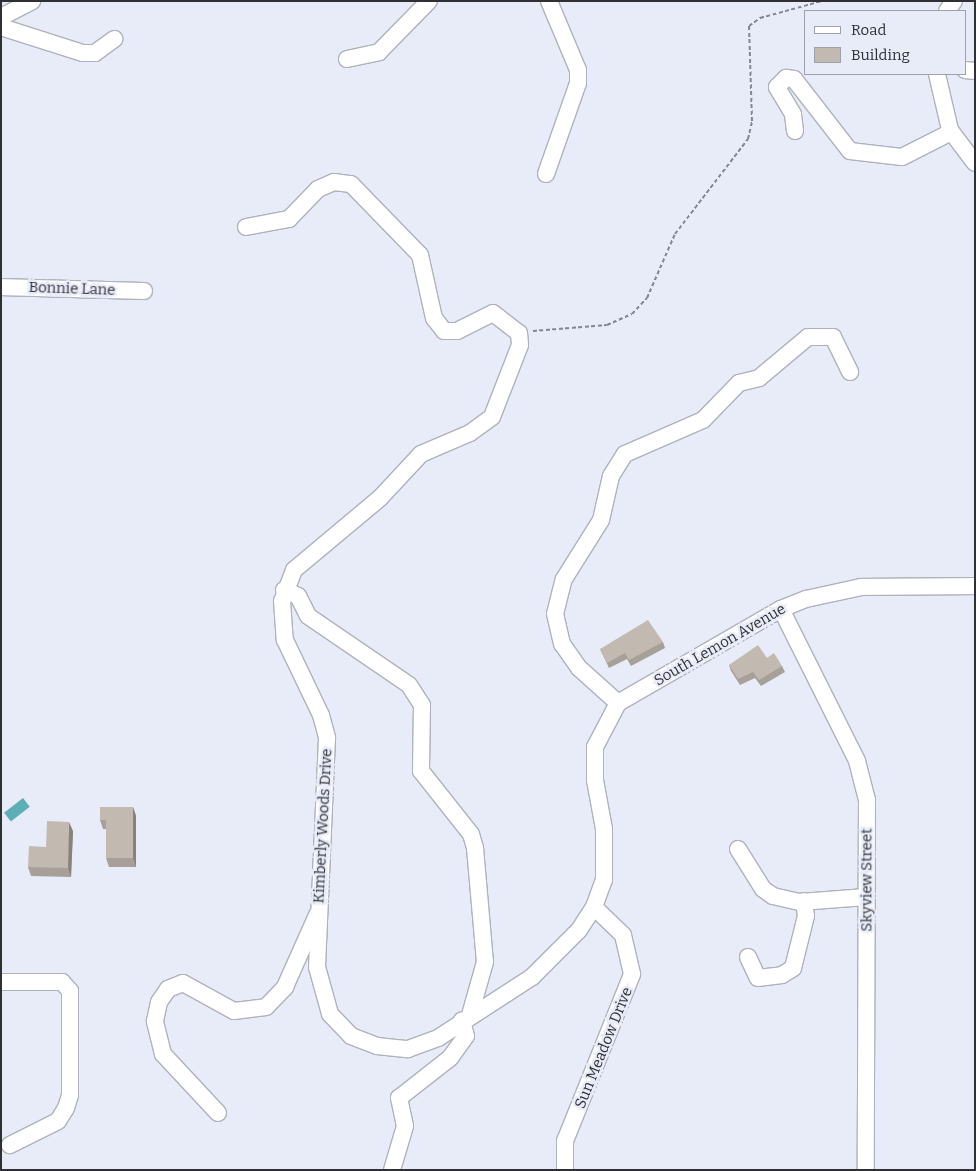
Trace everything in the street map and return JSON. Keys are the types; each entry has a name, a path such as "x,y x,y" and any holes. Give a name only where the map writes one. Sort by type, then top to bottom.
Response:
{"street":[{"path":"1,17 32,1"},
{"path":"347,58 379,52 428,1"},
{"path":"546,174 578,83 578,70 549,1"},
{"path":"1,27 83,53 95,53 114,39"},
{"path":"937,75 951,132 975,163"},
{"path":"795,131 793,114 777,88 786,78 794,79 850,151 902,157 951,132"},
{"path":"246,227 289,219 318,190 334,182 351,184 420,255 434,318 444,331 458,331 493,313 518,333"},
{"name":"Bonnie Lane","path":"1,287 144,291"},
{"name":"Kimberly Woods Drive","path":"518,333 516,363 492,417 470,433 422,454 380,498 294,570 284,590 283,634 321,714 330,754 318,913 319,987 330,1014 351,1036 377,1046 408,1049 438,1038 466,1018 532,977 579,930 594,907 604,880 605,854 595,747 618,703"},
{"path":"618,703 579,668 562,644 555,614 564,579 601,520 611,476 625,454 703,420 739,383 759,378 808,337 833,337 850,372"},
{"name":"South Lemon Avenue","path":"618,703 781,609 845,589 975,586"},
{"path":"284,590 298,596 308,616 409,685 422,705 421,771 471,834 475,848 485,962 466,1018 466,1036 450,1058 399,1098 405,1126 392,1170"},
{"name":"Skyview Street","path":"781,609 861,775 867,800 866,1170"},
{"path":"738,849 763,889 772,896 804,901 866,897"},
{"path":"748,957 758,978 782,975 793,968 806,916 804,901"},
{"name":"Sun Meadow Drive","path":"564,1170 565,1141 632,974 623,935 594,907"},
{"path":"218,1113 163,1054 155,1021 159,1002 168,989 183,983 234,1011 266,1007 285,987 318,913"},
{"path":"1,982 62,982 70,990 70,1095 66,1108 58,1121 10,1145"}],"path":[{"path":"518,333 590,328 632,314 659,276 675,234 748,139 752,122 749,26 760,18 822,1"}],"water":[{"path":"23,798 30,807 11,821 4,813"}],"building":[{"path":"648,620 663,642 629,660 625,653 607,663 600,649"},
{"path":"758,645 767,658 774,653 782,666 759,680 753,672 738,679 729,665"},
{"path":"100,807 133,807 133,858 106,858 106,820 100,820"},
{"path":"47,821 69,822 68,868 28,867 29,846 46,847"}]}
